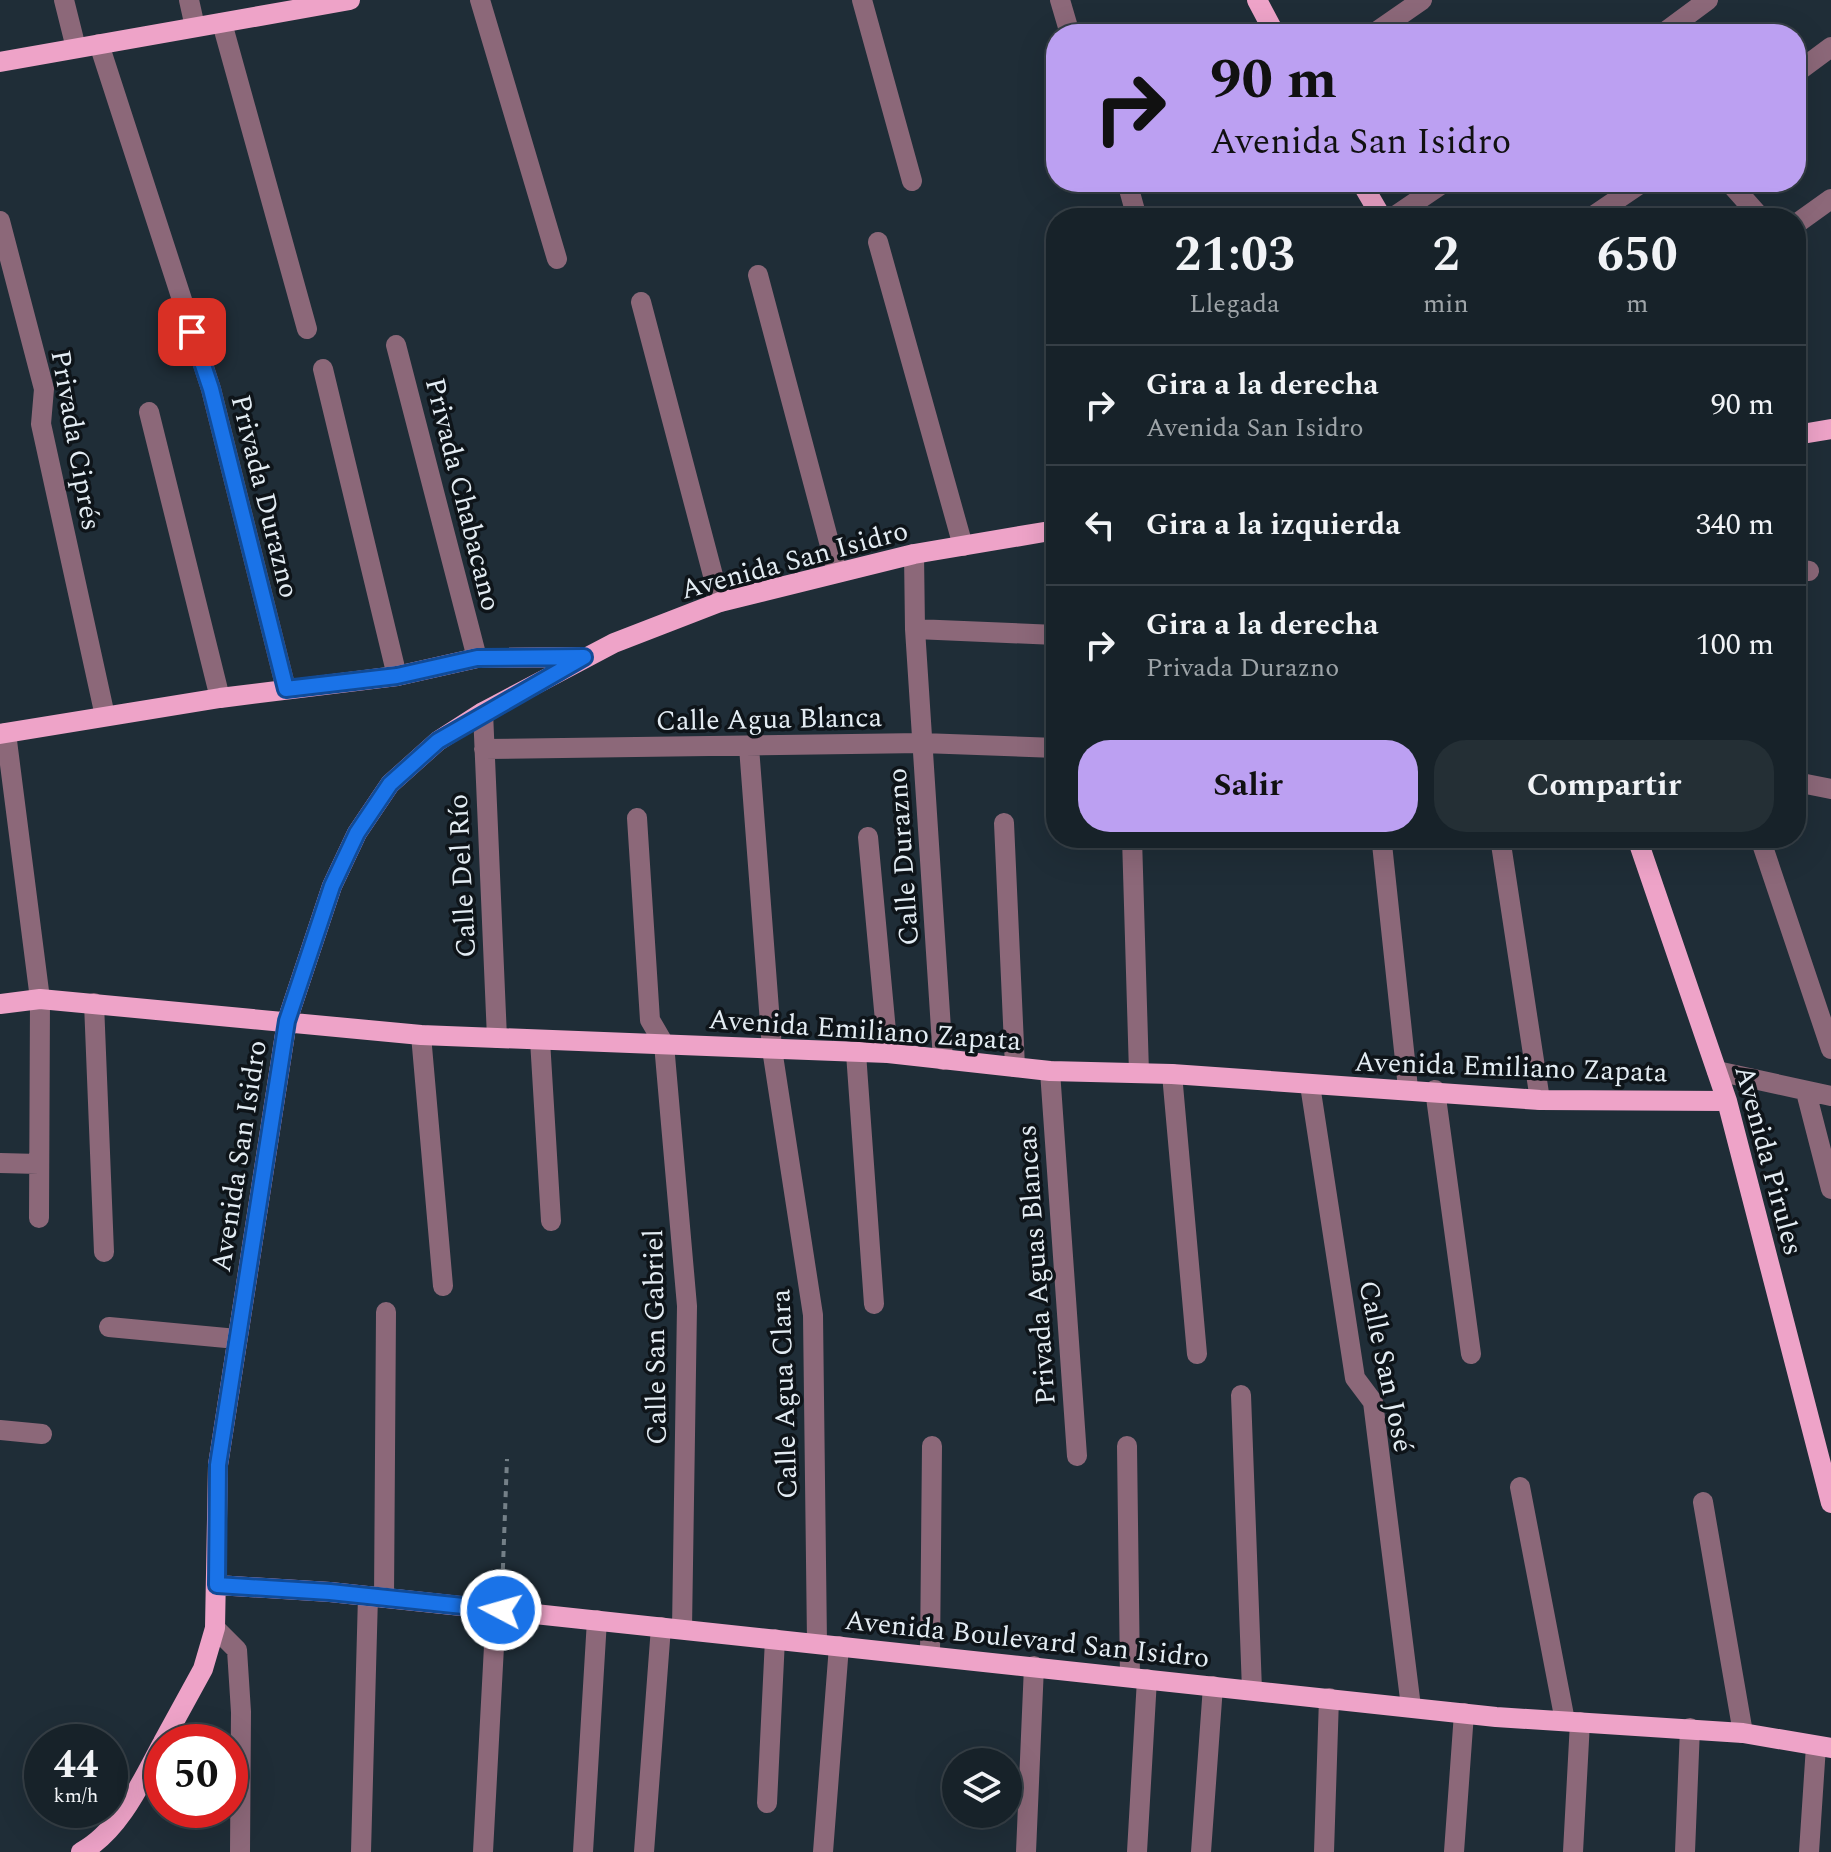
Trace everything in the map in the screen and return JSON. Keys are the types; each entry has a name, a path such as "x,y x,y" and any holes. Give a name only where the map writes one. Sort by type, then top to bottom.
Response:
{"main road":[{"path":"0,62 222,23 311,3 350,0"},
{"path":"1257,0 1270,24"},
{"path":"1806,433 1831,429"},
{"name":"Avenida San Isidro","path":"173,1724 203,1669 215,1628 218,1465 287,1021 306,957 357,833 390,784 438,741 483,712 584,657 720,602 914,554 1046,532"},
{"path":"3,733 220,698 397,676 477,658 584,657"},
{"name":"Avenida Pirules","path":"1640,848 1727,1101 1831,1503"},
{"name":"Avenida Emiliano Zapata","path":"0,1004 40,999 421,1035 888,1053 1050,1071 1172,1074 1310,1085 1408,1088 1540,1100 1727,1101"},
{"name":"Avenida Boulevard San Isidro","path":"217,1585 376,1597 1464,1713 1743,1733 1823,1747"},
{"name":"Avenida San Isidro","path":"81,1852 115,1822 144,1774"}],"street":[{"path":"64,0 76,48"},
{"path":"189,0 195,27"},
{"path":"480,0 557,259"},
{"path":"862,0 912,181"},
{"path":"1060,0 1067,24"},
{"path":"1387,24 1422,0"},
{"path":"1676,24 1708,0"},
{"path":"222,23 307,329"},
{"name":"Privada Durazno","path":"99,44 211,389 286,689"},
{"path":"1806,66 1831,47"},
{"path":"1407,208 1430,192"},
{"path":"1605,208 1628,192"},
{"path":"1738,192 1752,208"},
{"path":"1806,217 1831,199"},
{"name":"Privada Ciprés","path":"0,221 44,389 41,424 105,716"},
{"path":"878,242 963,546"},
{"path":"758,275 837,572"},
{"path":"641,302 720,602"},
{"name":"Privada Chabacano","path":"396,345 477,658"},
{"path":"323,369 397,676"},
{"path":"149,412 220,698"},
{"name":"Calle Durazno","path":"914,554 915,629 943,1060"},
{"path":"915,629 1046,635"},
{"name":"Calle Del Río","path":"483,712 497,1038"},
{"path":"3,733 40,999 39,1218"},
{"name":"Calle Agua Blanca","path":"484,749 922,743 1046,748"},
{"name":"Calle Agua Clara","path":"749,747 772,1049 813,1315 817,1643"},
{"path":"1806,784 1831,789"},
{"name":"Calle San Gabriel","path":"637,818 650,1020 664,1044 687,1306 672,1628 644,1852"},
{"path":"1004,823 1015,1067"},
{"path":"868,837 888,1053"},
{"path":"1132,848 1139,1073"},
{"path":"1382,848 1408,1088"},
{"path":"1502,848 1540,1100"},
{"path":"1763,848 1831,1049"},
{"path":"94,1003 104,1252"},
{"path":"421,1035 443,1286"},
{"path":"540,1040 551,1221"},
{"path":"856,1053 874,1304"},
{"name":"Privada Aguas Blancas","path":"1050,1071 1077,1456"},
{"path":"1717,1071 1831,1096"},
{"path":"1172,1074 1197,1354"},
{"name":"Calle San José","path":"1310,1085 1355,1378 1373,1402 1411,1707"},
{"path":"1435,1090 1471,1354"},
{"path":"1806,1092 1831,1189"},
{"path":"0,1163 39,1164"},
{"path":"361,1852 376,1597 386,1312"},
{"path":"109,1327 237,1339"},
{"path":"1241,1395 1252,1690"},
{"path":"0,1430 42,1434"},
{"path":"930,1655 932,1446"},
{"path":"1127,1446 1138,1678 1137,1852"},
{"path":"1520,1487 1572,1721 1573,1852"},
{"path":"1703,1502 1743,1733"},
{"path":"483,1852 498,1610"},
{"path":"583,1852 597,1620"},
{"path":"215,1628 237,1650 241,1712 240,1852"},
{"path":"767,1803 775,1639"},
{"path":"823,1852 839,1646"},
{"path":"1026,1852 1034,1666"},
{"path":"1201,1852 1213,1686"},
{"path":"1324,1852 1329,1698"},
{"path":"1454,1852 1464,1713"},
{"path":"1685,1852 1690,1728"},
{"path":"1809,1852 1823,1747"}],"path":[{"path":"498,1610 507,1459"}],"route":[{"path":"192,332 211,389 286,689 397,676 477,658 584,657 483,712 438,741 390,784 357,833 332,886 287,1021 218,1465 217,1585 330,1592 501,1610"}]}
